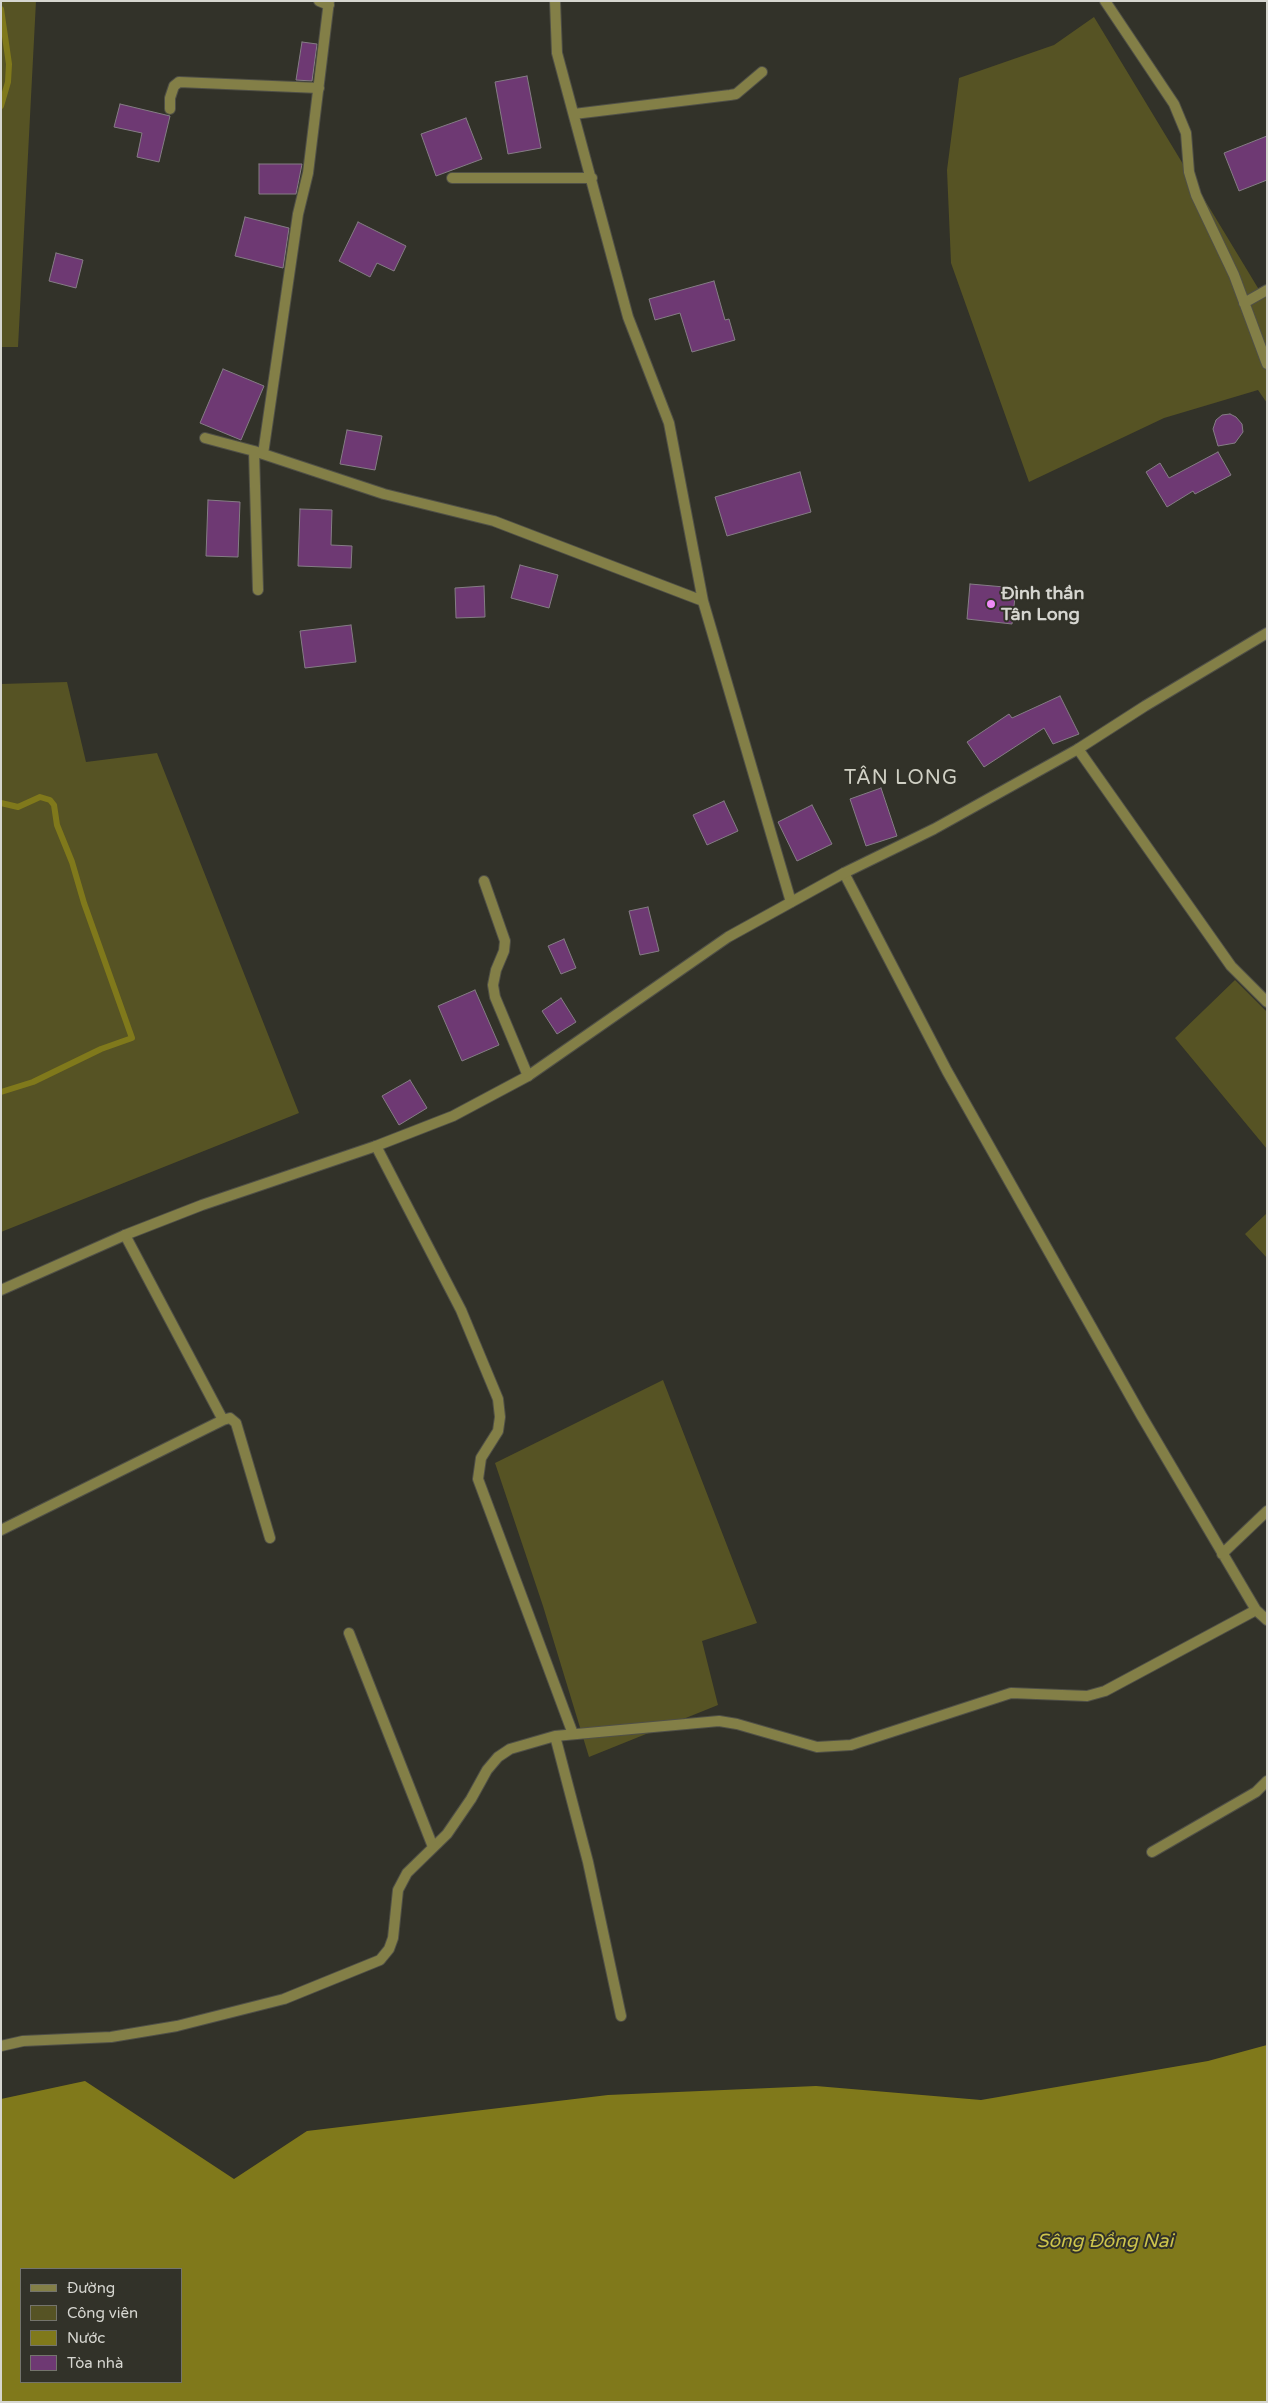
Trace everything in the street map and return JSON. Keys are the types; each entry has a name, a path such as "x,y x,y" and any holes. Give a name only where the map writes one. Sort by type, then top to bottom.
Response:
{"street":[{"path":"555,1 558,53 628,317 669,424 703,601 791,902"},
{"path":"1104,1 1174,104 1186,133 1189,172 1196,195 1234,275 1267,364"},
{"path":"258,590 258,453 298,214 308,173 319,88 326,2"},
{"path":"574,114 736,94 762,72"},
{"path":"170,110 170,98 174,86 179,82 319,88"},
{"path":"452,178 592,178"},
{"path":"1244,303 1267,290"},
{"path":"205,438 258,453 384,494 494,521 703,601"},
{"path":"1,1290 125,1235 202,1205 376,1146 453,1116 528,1076 728,938 844,873 934,829 1078,749 1145,706 1267,633"},
{"path":"1078,749 1231,966 1267,1002"},
{"path":"844,873 947,1071 1141,1415 1256,1610 1267,1620"},
{"path":"484,881 505,941 504,952 496,970 493,985 495,997 528,1076"},
{"path":"376,1146 461,1310 498,1399 500,1416 498,1432 481,1458 478,1478 574,1734"},
{"path":"125,1235 223,1420"},
{"path":"1,1530 230,1418 236,1423 270,1538"},
{"path":"1222,1554 1267,1511"},
{"path":"1,2046 23,2041 110,2037 177,2026 284,1999 380,1960 389,1949 393,1938 398,1890 406,1873 447,1834 471,1800 487,1770 498,1757 510,1749 555,1736 719,1721 737,1724 817,1747 851,1745 1011,1693 1087,1696 1105,1691 1256,1610"},
{"path":"349,1633 433,1847"},
{"path":"555,1736 588,1862 621,2016"},
{"path":"1152,1852 1256,1792 1267,1781"}],"green space":[{"path":"1,1 36,1 18,347 1,347"},
{"path":"1094,17 1261,293 1267,292 1267,403 1258,390 1164,418 1029,482 951,263 947,170 959,78 1054,45"},
{"path":"67,682 86,762 157,753 299,1113 1,1232 1,684"},
{"path":"1235,980 1267,1012 1267,1149 1175,1038"},
{"path":"1267,1213 1267,1258 1245,1234"},
{"path":"663,1380 757,1623 702,1641 718,1705 589,1757 543,1606 495,1463"}],"water":[{"name":"Sông Đồng Nai","path":"1267,2045 1267,2402 1,2402 1,2099 85,2081 234,2179 307,2131 608,2095 816,2086 981,2100 1208,2061"}],"building":[{"path":"302,42 317,44 312,81 296,80"},
{"path":"527,76 541,148 508,154 495,82"},
{"path":"120,104 170,116 159,162 137,157 142,133 114,127"},
{"path":"466,118 482,159 436,176 421,134"},
{"path":"1267,136 1267,180 1239,191 1224,153"},
{"path":"259,164 302,164 296,194 259,194"},
{"path":"245,217 289,228 283,268 235,256"},
{"path":"358,222 406,246 394,271 377,263 370,277 339,261"},
{"path":"56,253 83,260 76,288 49,281"},
{"path":"714,281 725,320 729,319 735,340 692,352 680,313 655,320 649,299"},
{"path":"223,369 264,386 241,440 200,423"},
{"path":"1230,414 1236,417 1242,424 1243,432 1235,443 1218,446 1213,429 1216,420 1222,415"},
{"path":"347,430 382,436 375,470 340,464"},
{"path":"1218,452 1231,475 1195,494 1193,491 1167,507 1146,472 1160,463 1169,478"},
{"path":"800,472 811,512 727,536 715,497"},
{"path":"208,500 240,502 238,557 206,556"},
{"path":"300,509 332,510 331,545 352,546 351,568 298,566"},
{"path":"520,565 558,575 549,608 511,598"},
{"name":"Đình thần Tân Long","path":"970,584 1016,588 1012,624 967,619"},
{"path":"484,586 485,617 456,618 455,588"},
{"path":"351,625 356,662 305,668 300,631"},
{"path":"1060,696 1079,734 1053,744 1044,728 984,767 967,742 1009,714 1012,718"},
{"path":"881,788 897,836 866,846 850,799"},
{"path":"724,801 738,831 707,845 693,815"},
{"path":"812,805 832,844 797,861 778,822"},
{"path":"648,907 659,951 640,955 629,911"},
{"path":"564,939 576,968 561,974 548,946"},
{"path":"475,990 499,1045 462,1061 438,1006"},
{"path":"561,998 576,1022 557,1034 542,1011"},
{"path":"410,1080 427,1108 399,1125 382,1096"}],"waterway":[{"path":"1,9 9,64 8,82 1,106"},
{"path":"1,803 18,807 40,797 50,800 54,805 57,825 72,862 84,903 132,1038 101,1049 33,1082 1,1092"}],"place":[{"name":"Đình thần Tân Long","path":"991,604"}],"district":[{"name":"TÂN LONG","path":"901,779"}]}
